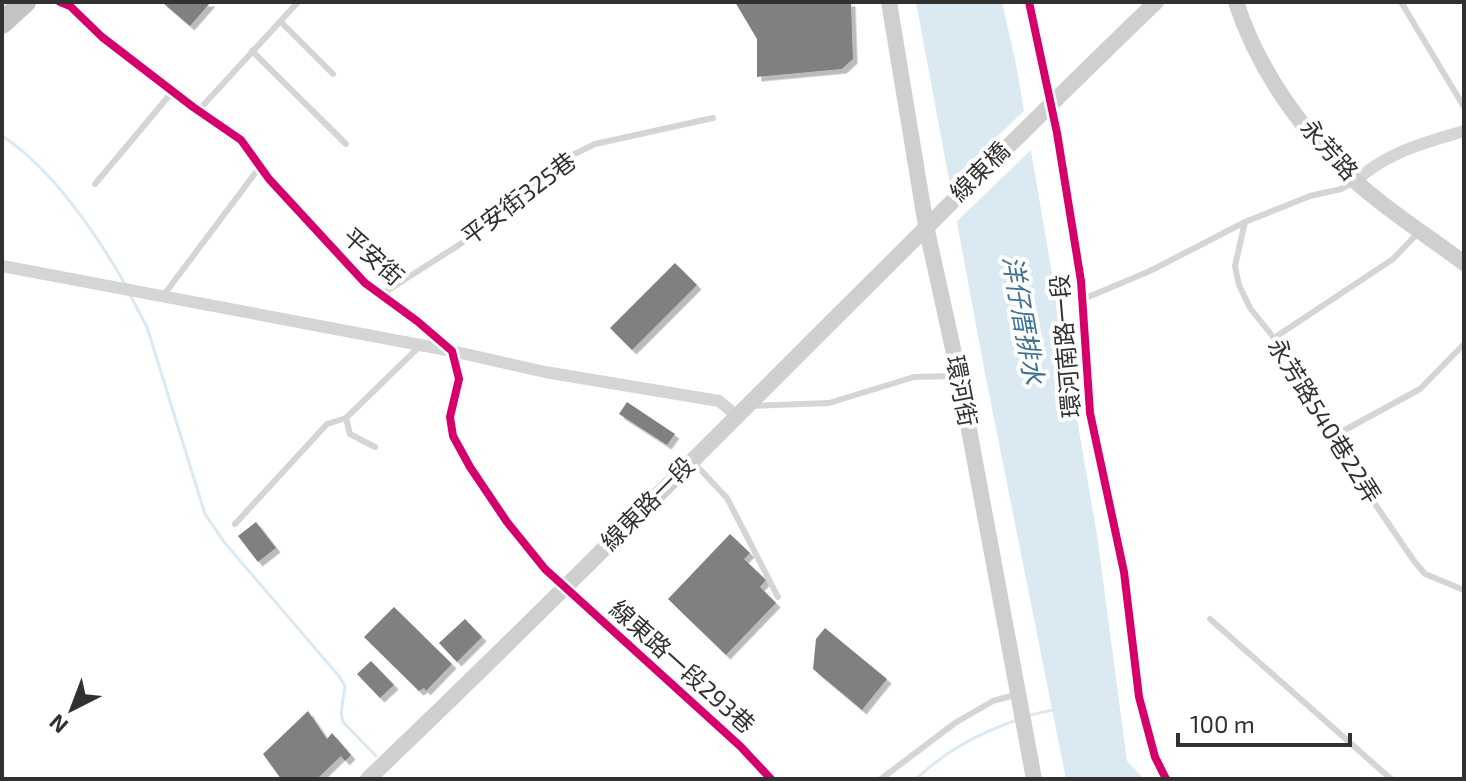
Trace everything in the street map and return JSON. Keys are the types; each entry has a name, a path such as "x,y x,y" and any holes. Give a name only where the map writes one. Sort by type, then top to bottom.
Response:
{"highway":[{"path":"2,23 25,2"}],"street":[{"name":"環河街","path":"889,2 926,226 959,376 1034,779"},
{"name":"環河南路一段","path":"1029,2 1051,103 1081,281 1090,413 1124,572 1139,697 1155,757 1166,779"},
{"path":"1051,103 1156,2"},
{"name":"永芳路","path":"1236,2 1247,35 1277,89 1322,146 1355,182 1464,263"},
{"name":"平安街","path":"70,6 102,37 241,140 269,179 365,283 452,351"},
{"name":"線東橋","path":"926,226 1051,103"},
{"path":"1355,182 1367,170 1416,144 1464,131"},
{"name":"線東路一段","path":"374,777 926,226"},
{"path":"2,266 452,351 545,372 719,401 742,411"},
{"path":"452,351 459,379 450,417 453,436 507,522 545,569 564,587"},
{"name":"線東路一段293巷","path":"564,587 740,746 771,779"}],"lane":[{"path":"198,111 298,2"},
{"path":"1401,2 1464,107"},
{"path":"281,22 333,74"},
{"path":"252,51 346,144"},
{"path":"95,184 173,91"},
{"name":"平安街325巷","path":"382,294 462,243 564,159 595,144 713,118"},
{"path":"163,296 260,167"},
{"path":"1081,300 1150,271 1245,222 1355,182"},
{"name":"永芳路540巷22弄","path":"1245,222 1235,266 1239,285 1250,308 1274,338 1317,409 1330,438 1425,574 1464,590"},
{"path":"1274,338 1393,259 1421,231"},
{"path":"1330,438 1420,389 1464,344"},
{"path":"235,524 327,424 346,418 421,345"},
{"path":"742,411 829,403 914,377 959,376"},
{"path":"346,418 350,434 375,447"},
{"path":"691,461 727,498 778,597"},
{"path":"1210,619 1391,779"},
{"path":"881,779 955,723 993,701 1018,694"}],"water":[{"name":"洋仔厝排水","path":"916,2 1002,2 1016,64 1097,535 1127,761 1144,779 1066,779 984,368"}],"pier":[{"path":"1027,108 1034,147 953,225 946,185"}],"building":[{"path":"162,2 211,2 190,26"},
{"path":"735,2 851,2 853,59 842,69 757,77 757,39"},
{"path":"675,263 697,285 632,350 610,328"},
{"path":"627,402 675,434 667,445 619,414"},
{"path":"256,522 276,548 258,562 238,536"},
{"path":"730,534 750,553 744,559 766,580 760,587 776,603 726,655 668,599"},
{"path":"394,607 452,664 426,691 424,688 419,691 364,637"},
{"path":"465,619 482,637 457,662 439,643"},
{"path":"825,628 887,679 862,710 813,669 816,639"},
{"path":"371,661 394,685 380,698 357,674"},
{"path":"308,711 327,739 332,733 351,755 345,761 341,756 317,779 281,779 263,754"}],"waterway":[{"path":"2,136 38,165 72,204 126,286"},
{"path":"129,293 147,327 205,514 224,542 338,675 345,686 341,713 343,722 376,756"},
{"path":"1030,715 1053,710"},
{"path":"916,779 964,743 1019,719"}],"cycle path":[{"path":"60,2 70,6 102,37 241,140 269,179 365,283 452,351 459,379 450,417 453,436 507,522 545,569 740,746 771,779"},
{"path":"1029,2 1057,133 1081,281 1090,413 1124,572 1139,697 1155,757 1166,779"}]}
